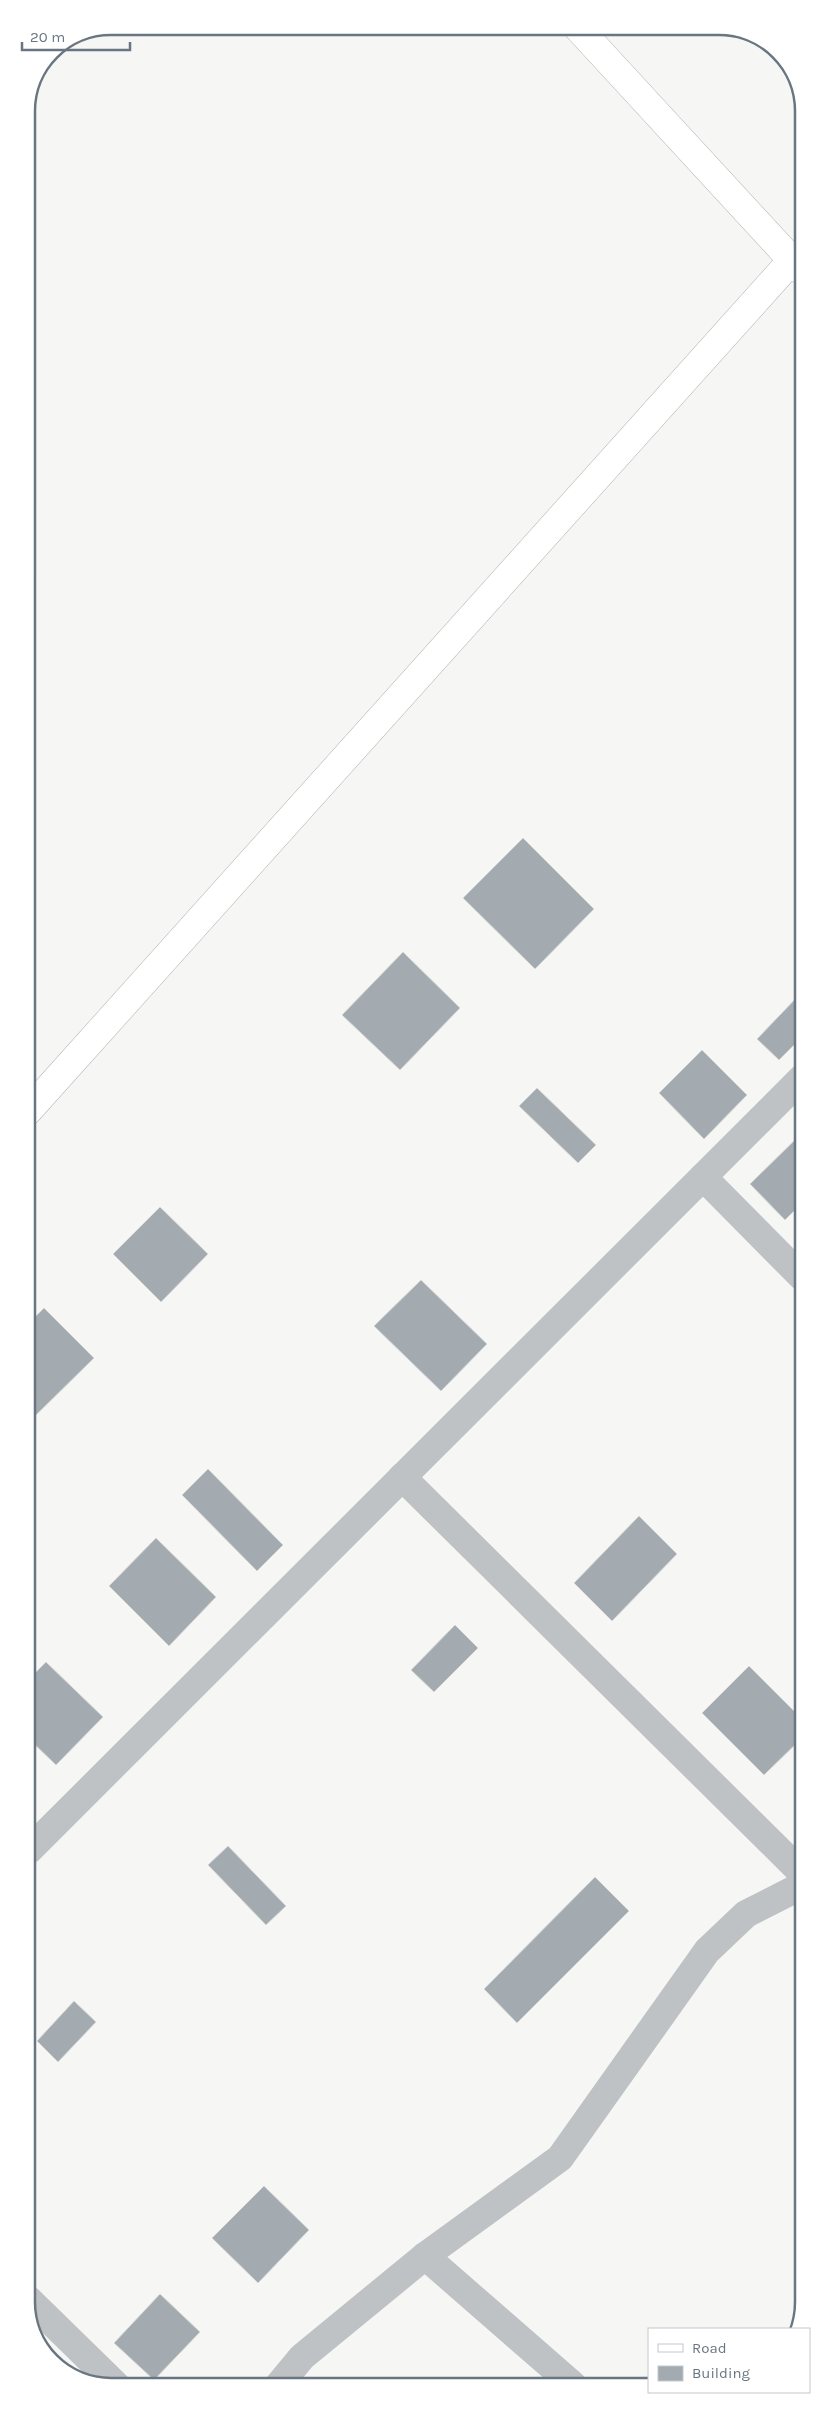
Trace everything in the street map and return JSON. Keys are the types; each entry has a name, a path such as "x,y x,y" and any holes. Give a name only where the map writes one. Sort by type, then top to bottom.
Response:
{"street":[{"path":"585,35 795,256"},
{"path":"35,1103 795,262"},
{"path":"35,1843 795,1085"},
{"path":"703,1177 795,1270"},
{"path":"402,1477 795,1866"},
{"path":"284,2378 302,2356 425,2256 560,2158 626,2061 707,1951 746,1914 795,1889"},
{"path":"425,2256 565,2378"},
{"path":"35,2306 109,2378"}],"building":[{"path":"523,838 594,909 535,969 463,898"},
{"path":"403,952 460,1008 400,1070 342,1015"},
{"path":"795,999 795,1044 779,1060 757,1039"},
{"path":"702,1050 747,1095 704,1139 659,1093"},
{"path":"537,1088 596,1145 578,1163 519,1106"},
{"path":"795,1140 795,1210 785,1220 750,1184"},
{"path":"160,1207 208,1254 161,1302 113,1254"},
{"path":"421,1280 487,1344 441,1391 374,1326"},
{"path":"44,1308 94,1358 35,1416 35,1317"},
{"path":"208,1469 283,1545 257,1571 182,1495"},
{"path":"639,1516 677,1554 612,1621 574,1583"},
{"path":"156,1538 216,1597 169,1646 109,1586"},
{"path":"455,1625 478,1648 434,1692 411,1670"},
{"path":"46,1662 103,1717 56,1765 35,1745 35,1673"},
{"path":"749,1666 795,1712 795,1745 764,1775 702,1713"},
{"path":"228,1846 286,1906 266,1925 208,1865"},
{"path":"595,1877 629,1911 517,2023 484,1989"},
{"path":"74,2001 96,2022 58,2062 37,2041"},
{"path":"264,2186 309,2230 258,2283 212,2238"},
{"path":"160,2294 200,2332 156,2378 152,2378 114,2343"}]}
